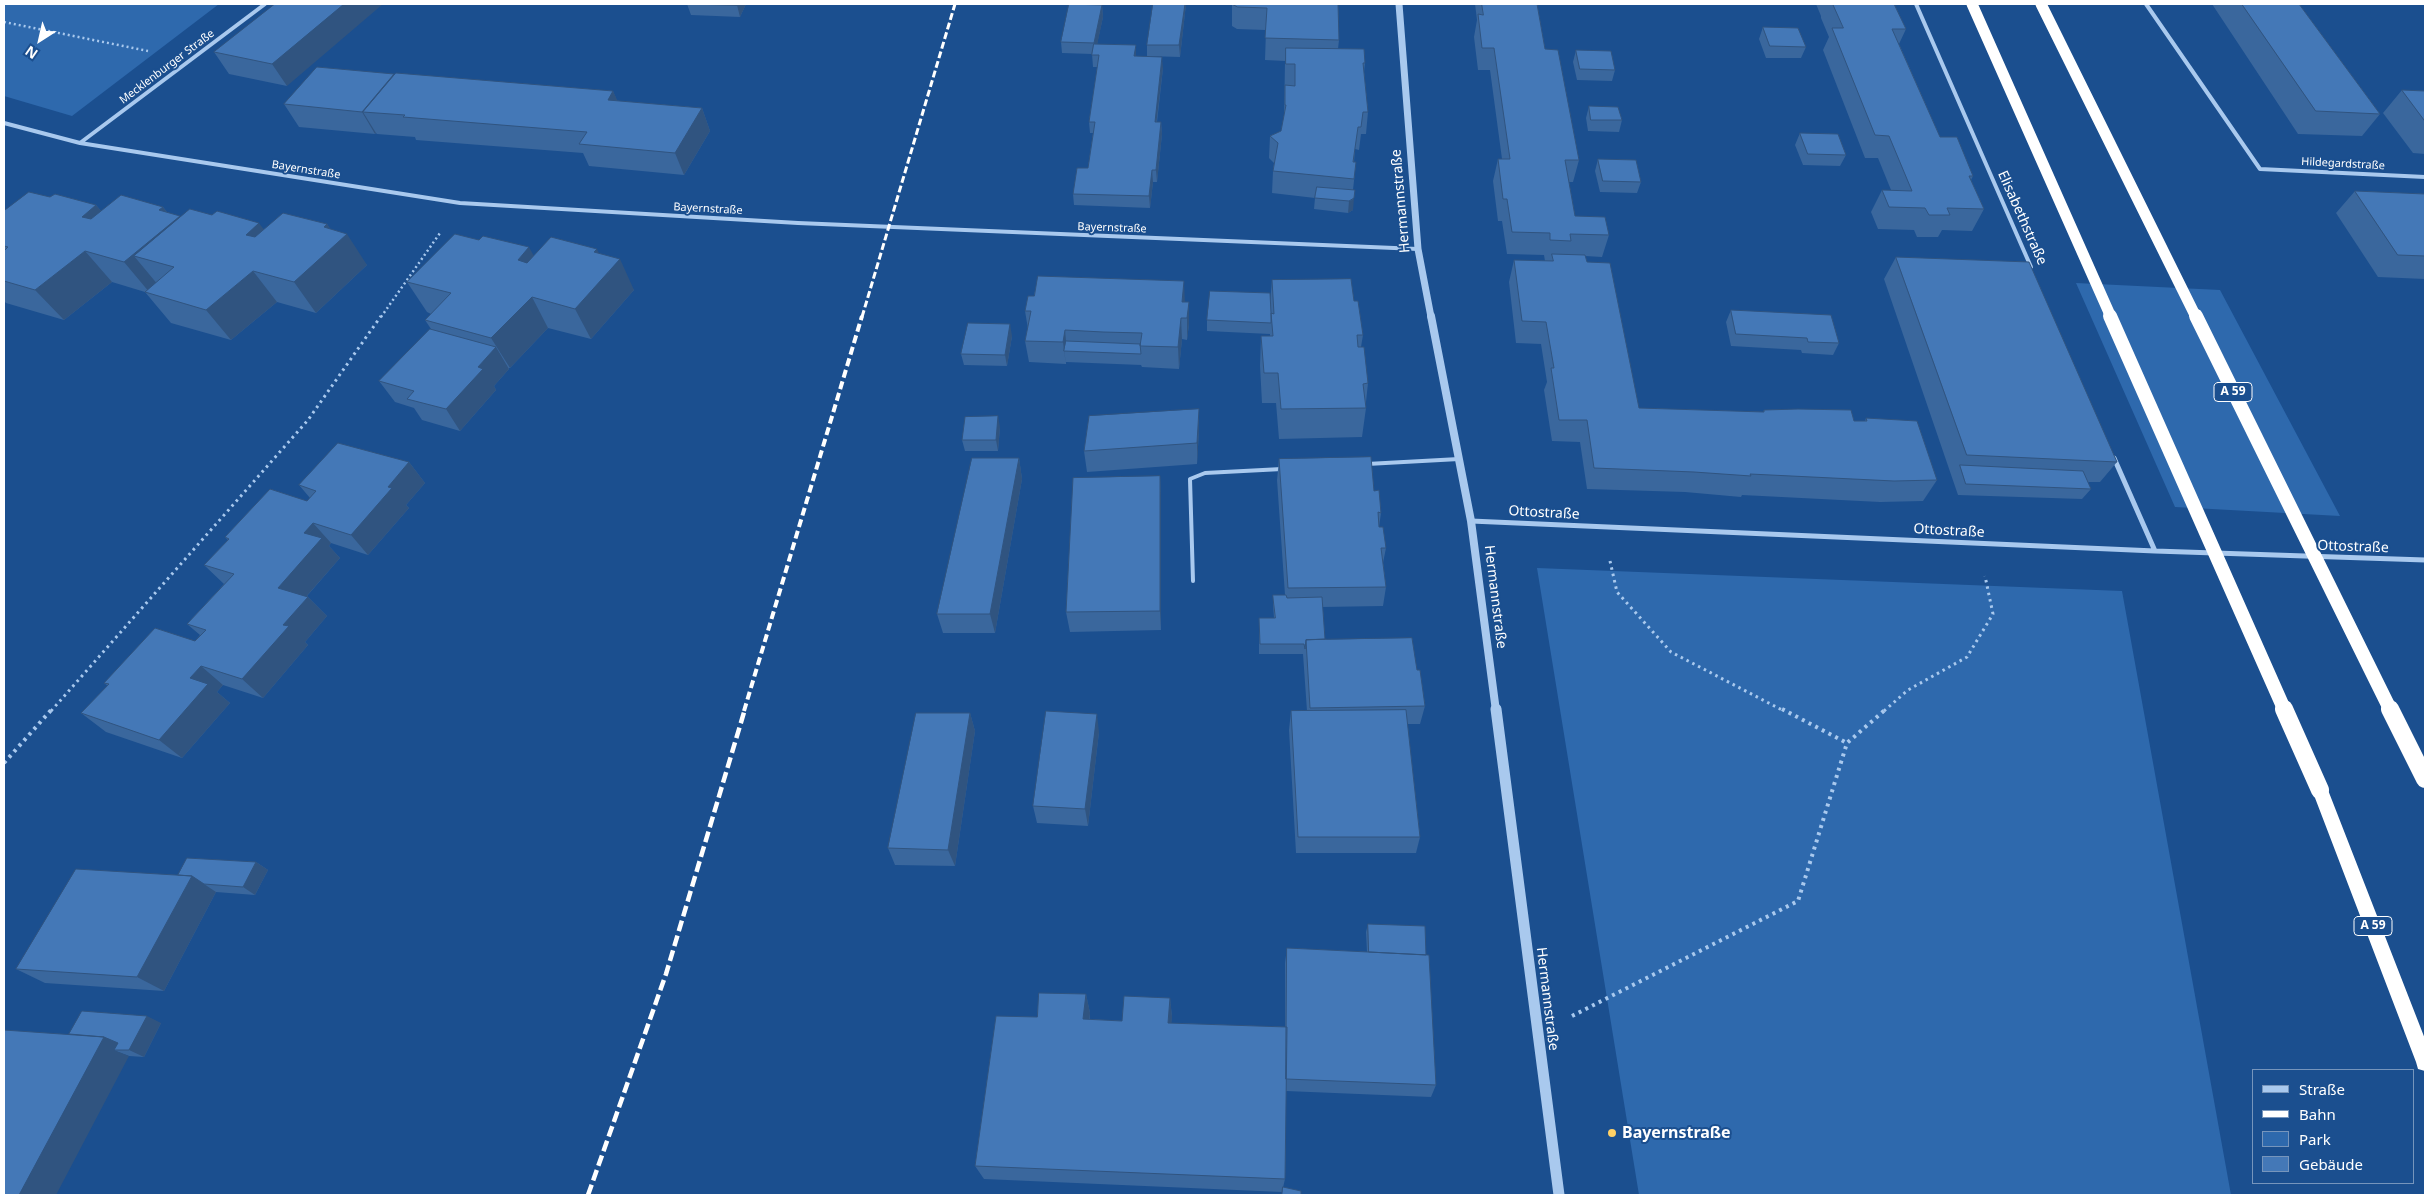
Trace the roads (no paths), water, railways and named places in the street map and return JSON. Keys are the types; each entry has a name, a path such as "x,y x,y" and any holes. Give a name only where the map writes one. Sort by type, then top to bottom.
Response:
{"highway":[{"name":"A 59","path":"1972,4 2320,790 2425,1062"},
{"name":"A 59","path":"2041,4 2425,780"}],"street":[{"name":"Mecklenburger Straße","path":"80,143 264,4"},
{"name":"Hermannstraße","path":"1399,4 1418,249 1471,521 1559,1195"},
{"name":"Elisabethstraße","path":"1916,4 2033,273"},
{"name":"Hildegardstraße","path":"2146,4 2260,169 2425,176"},
{"name":"Bayernstraße","path":"4,123 80,143 460,203 808,224 1418,249"},
{"path":"2112,452 2155,551"},
{"name":"Ottostraße","path":"1471,521 2155,551 2425,560"}],"lane":[{"path":"1361,464 1459,459"},
{"path":"1192,581 1190,479 1205,473 1283,469"}],"railway":[{"path":"862,317 955,4"},
{"path":"744,711 862,316"},
{"path":"588,1195 666,974 745,709"}],"place":[{"name":"Bayernstraße","path":"1612,1133"}]}
